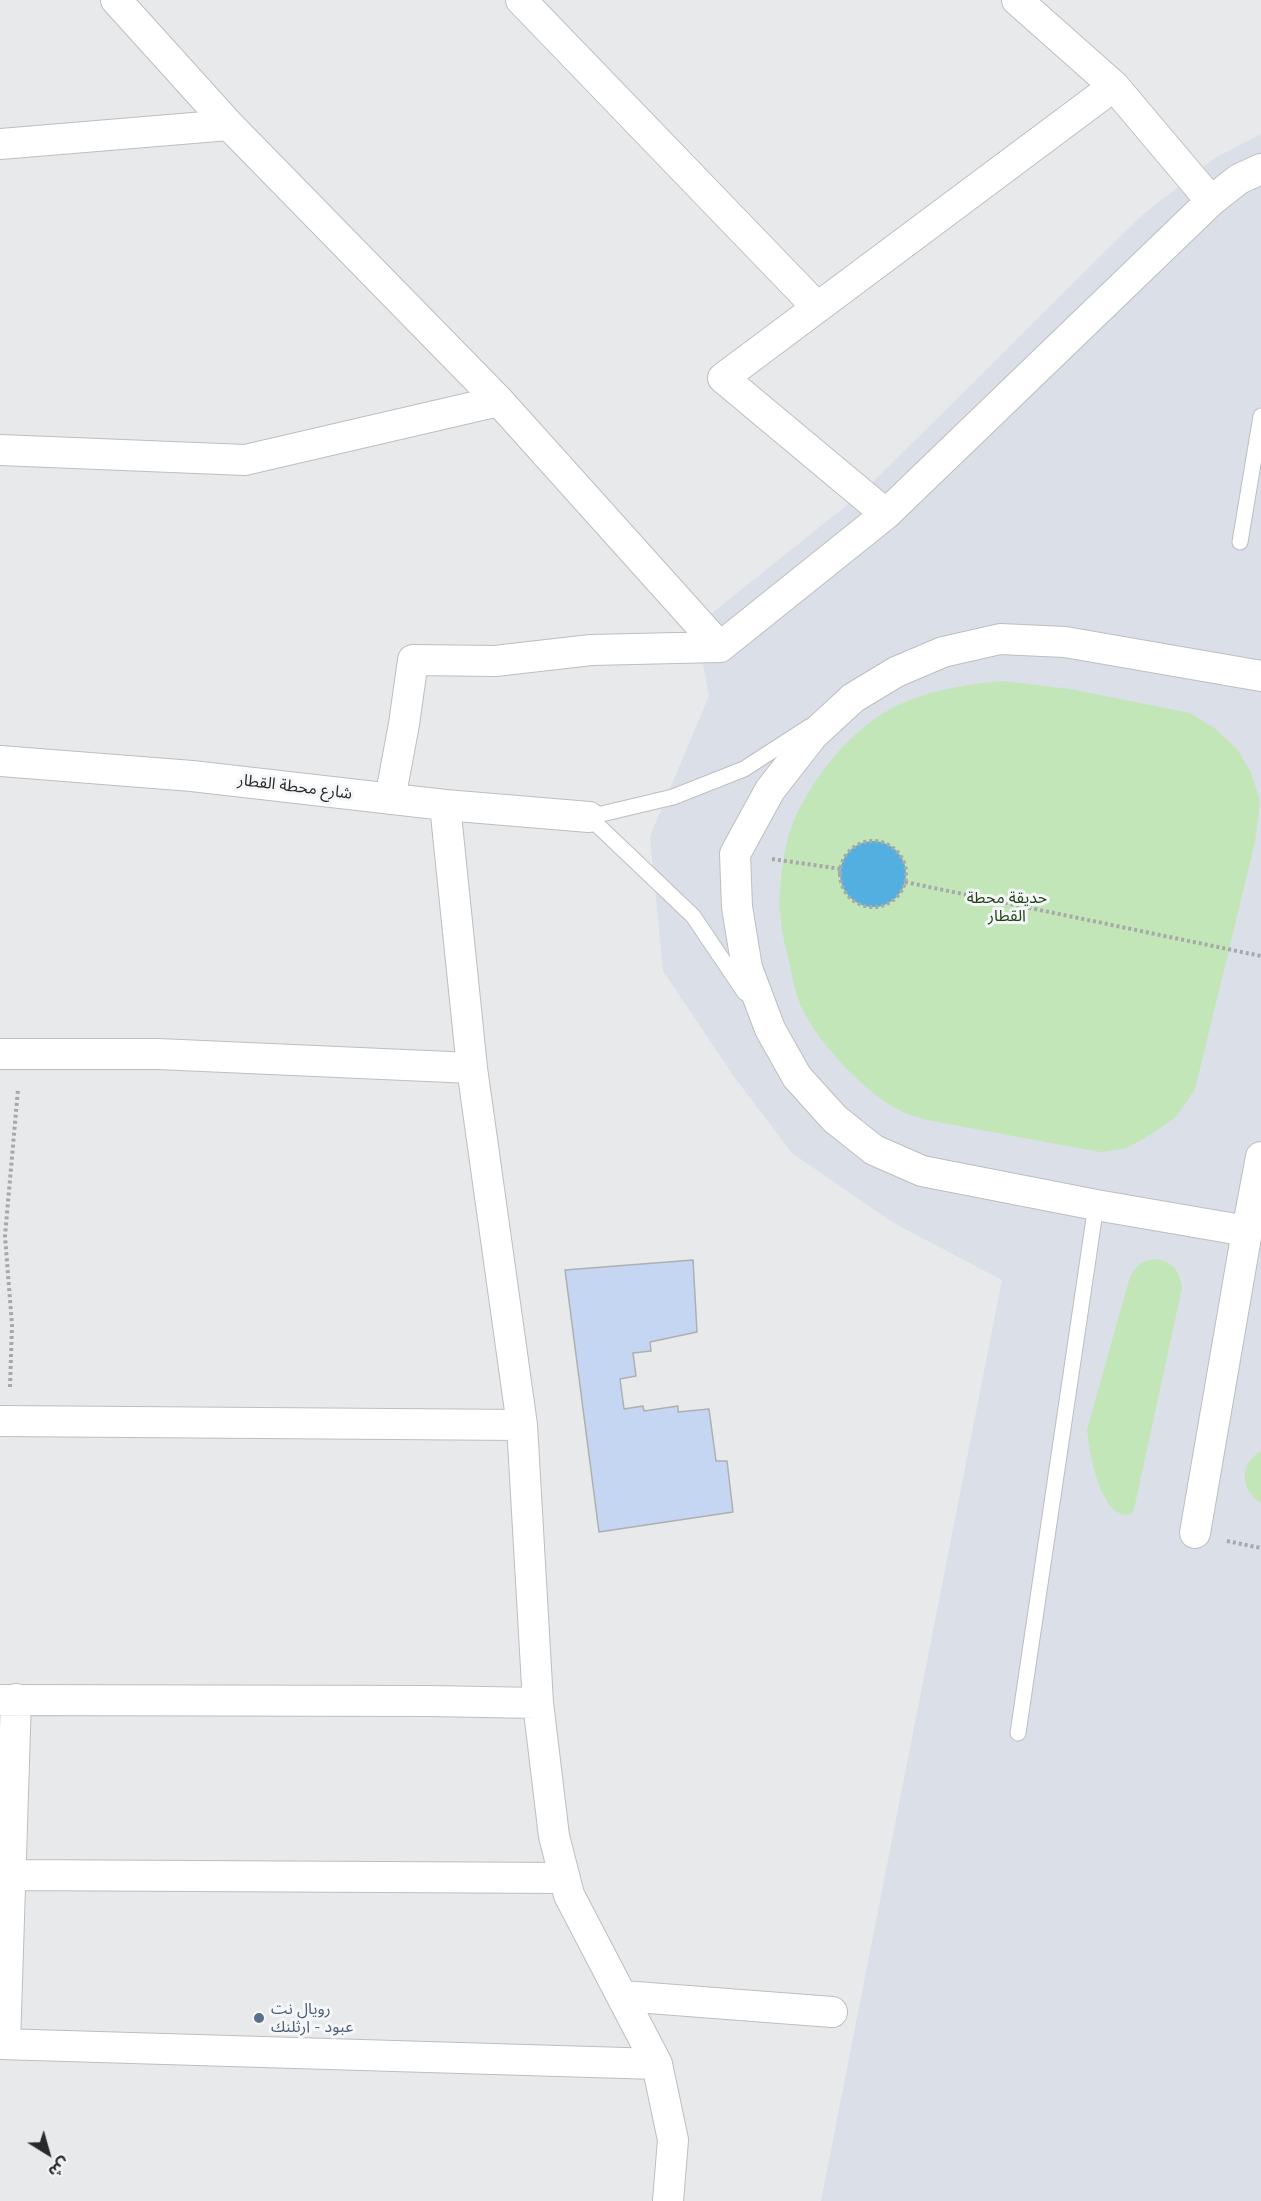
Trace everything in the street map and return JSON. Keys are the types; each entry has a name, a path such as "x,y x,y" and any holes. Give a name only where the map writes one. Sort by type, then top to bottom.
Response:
{"street":[{"path":"116,0 229,125 499,401 720,646"},
{"path":"521,0 817,307"},
{"path":"1017,0 1114,86 1211,201"},
{"path":"886,514 723,378 1114,86"},
{"path":"0,144 229,125"},
{"path":"390,798 413,660 495,661 591,650 720,646 886,514 1211,201 1239,179 1261,169"},
{"path":"0,450 246,460 499,401"},
{"path":"1247,1231 1096,1205 922,1171 874,1150 835,1119 797,1077 770,1029 747,968 737,907 735,854 770,790 813,735 853,698 896,672 943,652 1000,639 1065,642 1261,676"},
{"name":"شارع محطة القطار","path":"0,761 192,776 445,805 589,817"},
{"path":"445,805 472,1068 522,1425 538,1703 554,1836 569,1894 657,2064 673,2140 668,2201"},
{"path":"10,1054 158,1054 472,1068"},
{"path":"1195,1533 1261,1157"},
{"path":"5,1421 522,1425"},
{"path":"538,1703 8,1700 10,1875 3,2044 657,2064"},
{"path":"10,1875 565,1878"},
{"path":"623,1996 832,2012"}],"lane":[{"path":"1240,542 1261,417"},
{"path":"589,817 673,797 744,770 853,698"},
{"path":"589,817 693,916 770,1029"},
{"path":"1018,1733 1096,1205"}],"path":[{"path":"870,842 880,842 890,846 904,862 905,882 901,892 893,901 883,906 861,905 851,899 845,890 841,880 841,869 844,859 851,850 870,842"},
{"path":"735,854 841,869"},
{"path":"905,882 1261,956"},
{"path":"5,1421 12,1325 5,1236 10,1054"}],"shaded area":[{"path":"1261,134 1261,2201 821,2201 1002,1280 892,1222 792,1153 735,1078 663,971 650,836 709,696 696,626 862,493 1140,217 1215,158"}],"green space":[{"name":"حديقة محطة القطار","path":"1003,681 1070,689 1190,713 1214,728 1237,749 1251,773 1260,801 1255,842 1195,1089 1176,1117 1127,1148 1100,1152 927,1120 907,1114 874,1093 833,1054 811,1025 801,1007 795,989 781,924 781,877 791,827 811,788 831,760 855,735 896,706 941,690"},
{"path":"1154,1259 1170,1264 1177,1271 1182,1288 1134,1509 1131,1514 1121,1514 1112,1507 1098,1483 1087,1430 1129,1280 1138,1266"},
{"path":"1261,1451 1261,1503 1249,1492 1245,1477 1249,1462"}],"water":[{"path":"873,841 886,844 896,851 903,861 906,874 903,887 896,897 886,904 873,907 860,904 850,897 843,887 840,874 843,861 850,851 860,844"}],"building":[{"path":"693,1260 697,1332 650,1342 651,1351 633,1353 636,1376 620,1379 624,1409 643,1406 644,1411 678,1406 678,1412 709,1409 716,1461 727,1461 733,1512 599,1532 565,1270"}],"place":[{"name":"رويال نت عبود - ارثلنك","path":"259,2018"}]}
